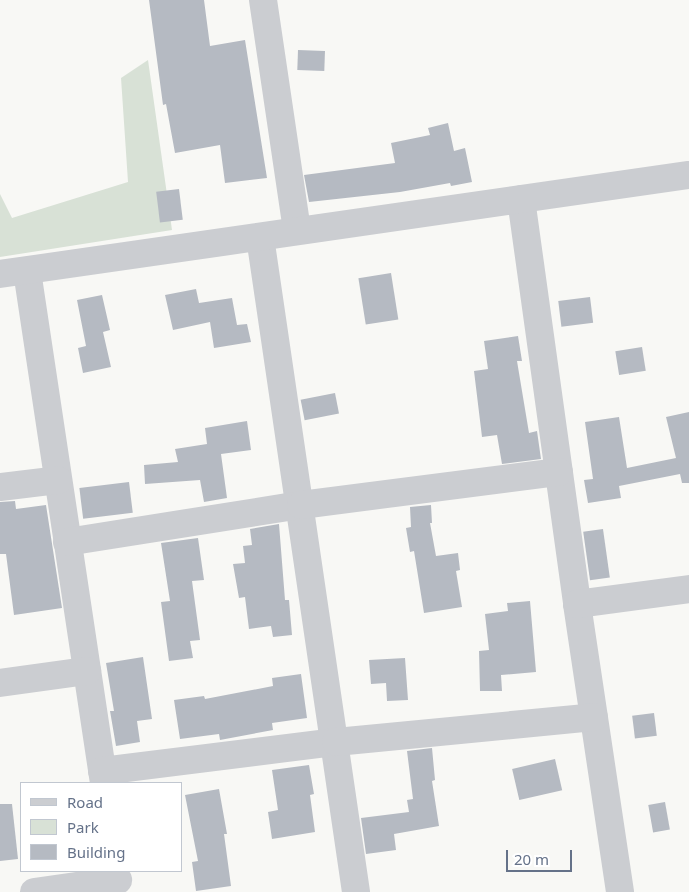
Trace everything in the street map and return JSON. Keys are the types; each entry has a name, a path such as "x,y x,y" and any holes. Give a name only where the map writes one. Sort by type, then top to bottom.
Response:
{"street":[{"path":"263,0 298,231"},
{"path":"0,274 689,175"},
{"path":"521,199 577,604 620,892"},
{"path":"260,237 336,742 356,892"},
{"path":"26,271 103,777 336,742 594,717"},
{"path":"68,542 301,505 559,472"},
{"path":"0,487 58,480"},
{"path":"577,604 689,589"},
{"path":"0,683 87,671"},
{"path":"34,892 118,881"}],"green space":[{"path":"148,60 172,230 0,257 0,194 12,218 128,182 121,78"}],"building":[{"path":"149,0 204,0 210,46 245,40 267,178 225,183 220,145 175,153 166,104 163,105"},
{"path":"298,50 325,51 324,71 297,70"},
{"path":"448,123 454,151 465,148 472,182 451,186 450,183 400,192 309,202 304,175 395,163 391,143 430,135 428,128"},
{"path":"179,189 183,220 160,223 156,192"},
{"path":"391,273 398,319 366,325 358,278"},
{"path":"196,289 199,303 232,298 237,325 247,324 251,342 214,348 210,322 173,330 165,295"},
{"path":"102,295 110,330 103,332 111,367 83,373 78,348 86,346 77,300"},
{"path":"590,297 593,323 561,327 558,301"},
{"path":"518,336 522,361 517,361 529,433 537,431 541,459 502,464 497,435 482,437 474,371 488,369 484,341"},
{"path":"642,347 646,371 619,375 615,351"},
{"path":"335,393 339,414 305,420 301,400"},
{"path":"689,412 689,483 682,483 680,474 619,486 621,498 588,503 584,480 593,479 585,422 619,417 627,468 676,458 666,417"},
{"path":"247,421 251,450 221,454 227,498 204,502 200,480 145,484 144,465 178,462 175,449 207,444 205,428"},
{"path":"129,482 133,513 83,519 79,488"},
{"path":"15,501 16,509 46,505 62,608 14,615 6,554 0,554 0,502"},
{"path":"431,505 432,523 430,523 436,556 458,553 460,570 456,571 462,607 424,613 414,551 410,552 406,528 411,527 410,507"},
{"path":"279,524 285,600 289,600 292,635 273,637 271,626 249,629 245,597 239,598 233,564 245,563 243,546 252,545 250,529"},
{"path":"603,529 610,578 590,580 583,532"},
{"path":"198,538 204,580 192,581 200,640 190,641 193,658 169,661 161,602 170,601 161,543"},
{"path":"530,601 536,672 501,675 502,691 480,691 479,651 489,650 485,614 508,611 507,603"},
{"path":"143,657 152,719 137,721 140,742 116,746 110,711 114,711 106,663"},
{"path":"405,658 408,700 387,701 386,683 371,684 369,660"},
{"path":"301,674 307,718 272,723 273,730 220,740 219,734 180,739 174,700 204,696 205,699 273,686 272,678"},
{"path":"654,713 657,736 635,739 632,716"},
{"path":"432,748 435,780 432,781 439,826 394,834 396,850 366,854 361,818 409,812 407,800 413,799 407,751"},
{"path":"555,759 562,790 519,800 512,769"},
{"path":"309,765 314,794 310,795 315,832 272,839 268,812 278,810 272,770"},
{"path":"219,789 227,834 224,834 231,886 196,891 192,862 198,861 185,795"},
{"path":"665,802 670,830 653,833 648,805"},
{"path":"0,804 12,804 18,859 0,861"}]}
